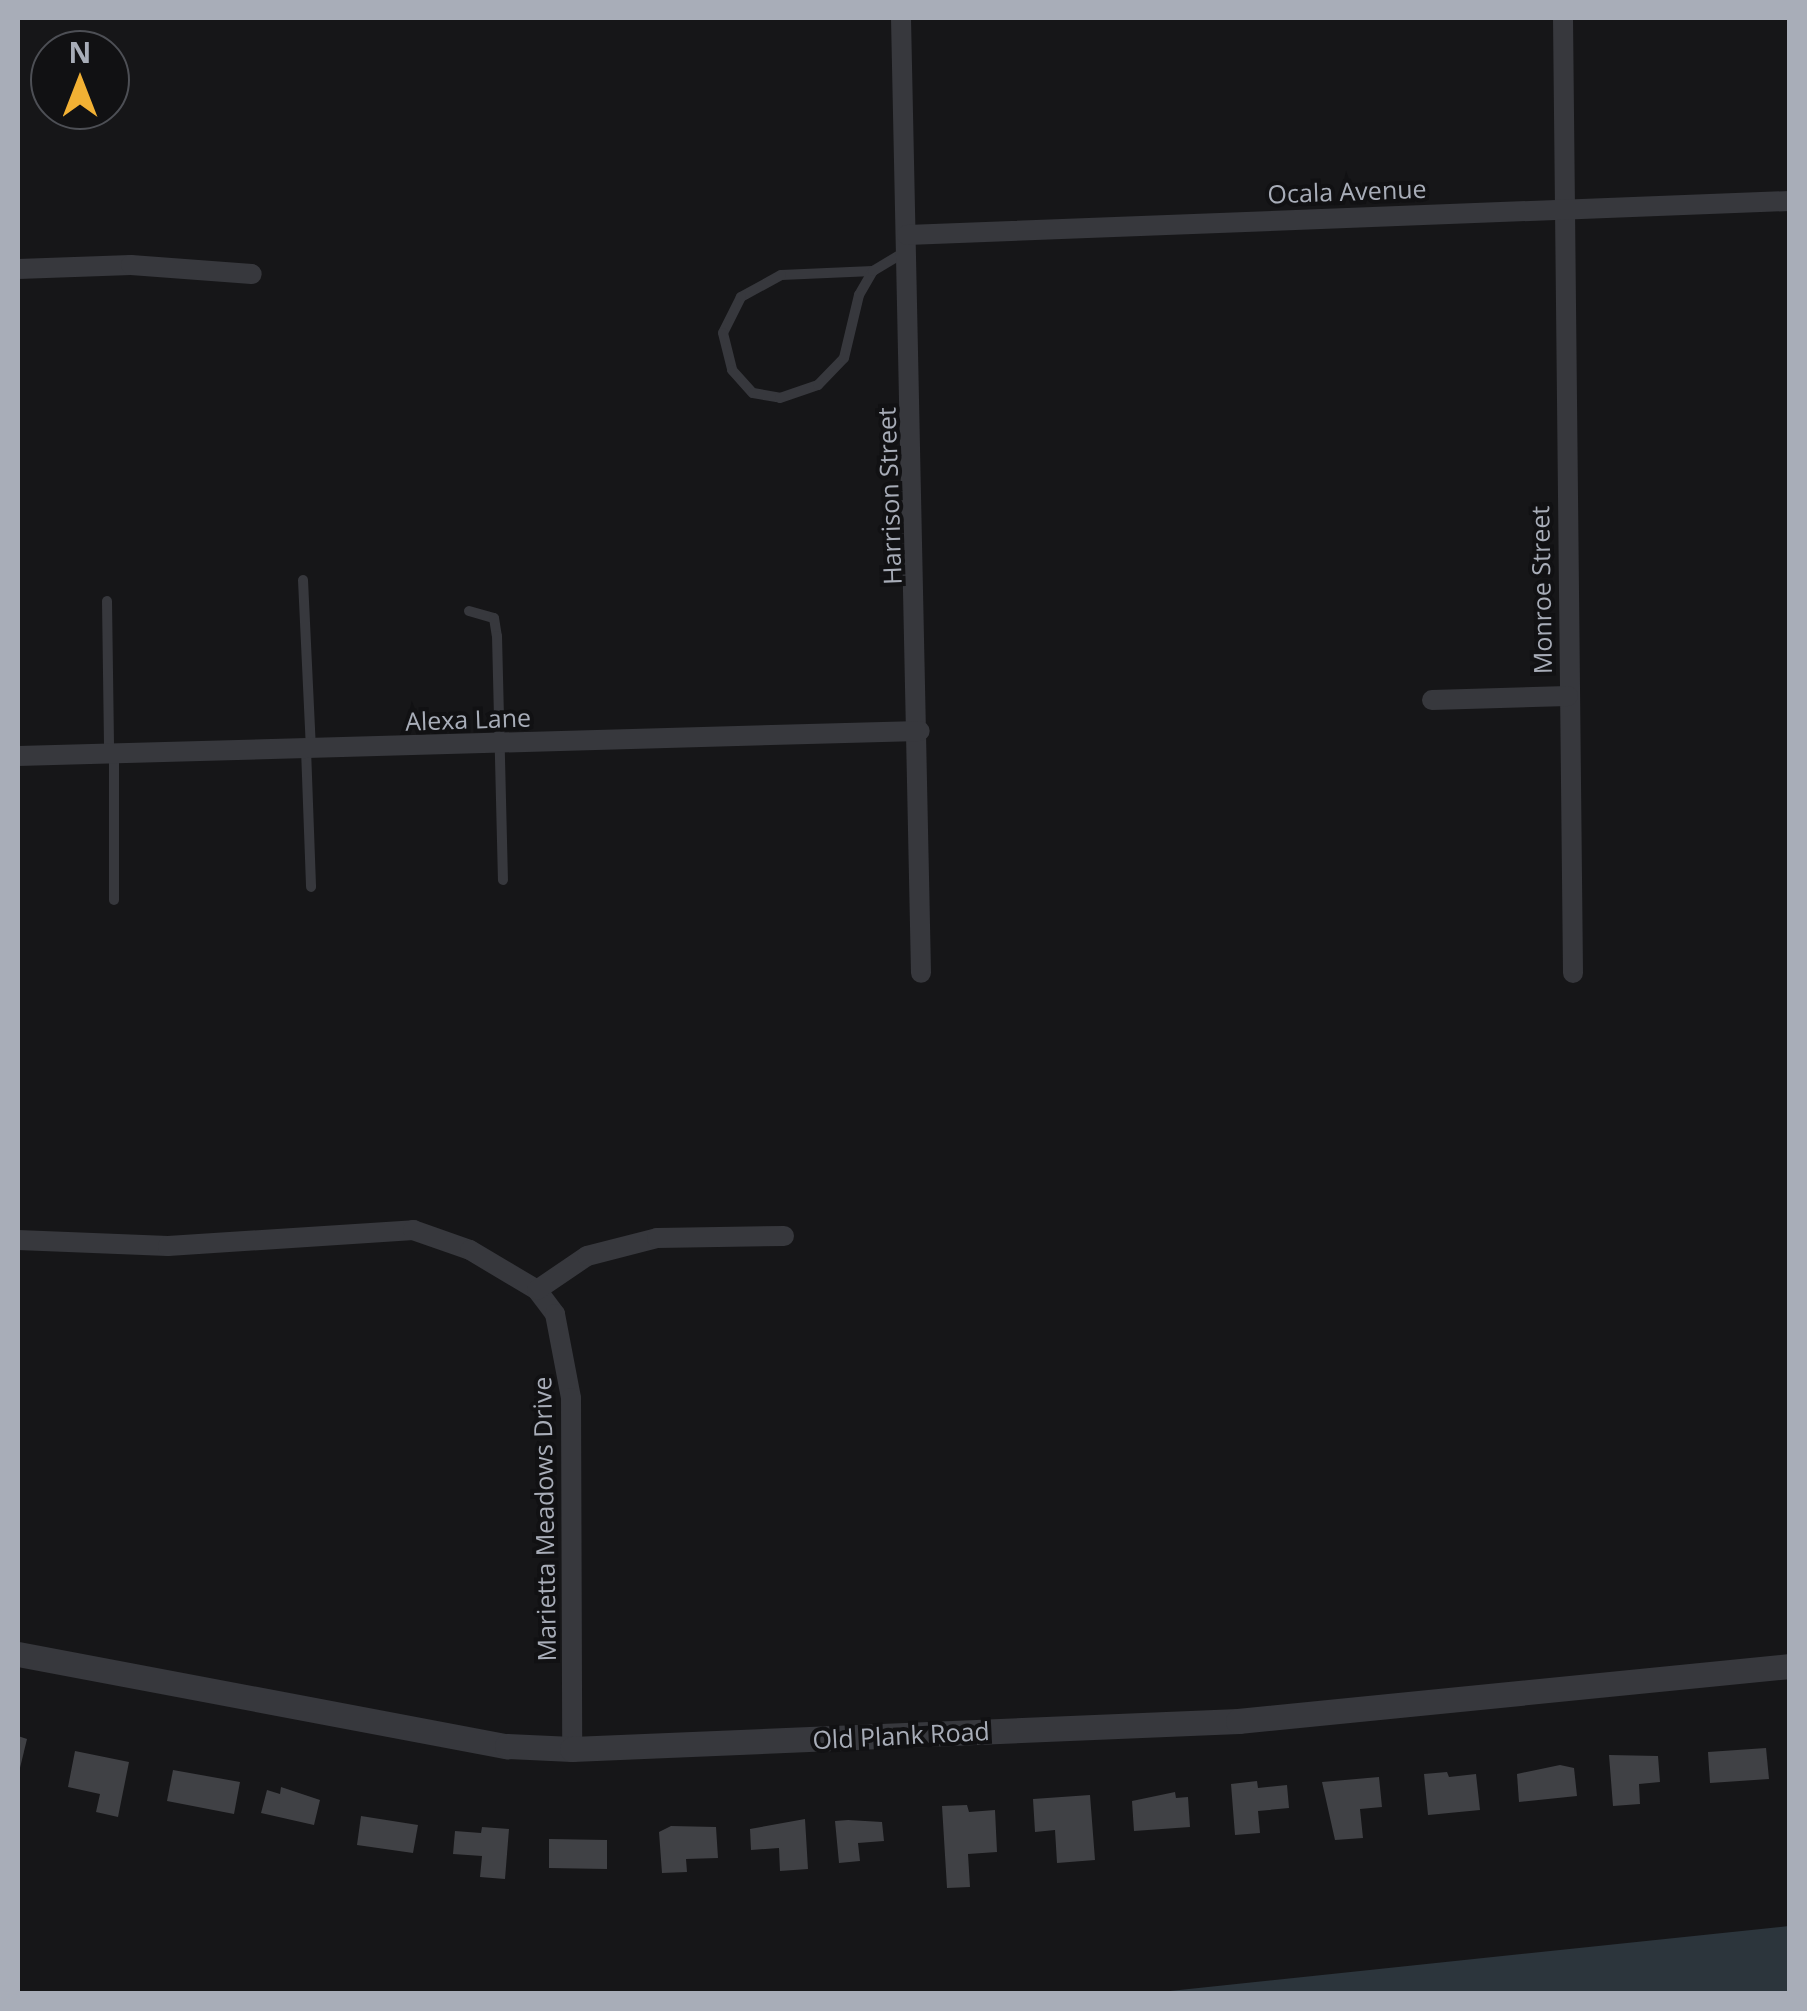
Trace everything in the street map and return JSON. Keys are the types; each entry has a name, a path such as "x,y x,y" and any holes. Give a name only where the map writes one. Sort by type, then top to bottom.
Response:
{"street":[{"name":"Harrison Street","path":"901,18 920,731 921,972"},
{"name":"Monroe Street","path":"1563,18 1562,207 1574,972"},
{"name":"Ocala Avenue","path":"907,243 1562,207 1790,201"},
{"path":"18,269 130,266 252,274"},
{"path":"1432,700 1568,696"},
{"name":"Alexa Lane","path":"18,756 920,731"},
{"path":"18,1240 168,1246 413,1230 470,1250 538,1290 588,1256 658,1238 784,1236"},
{"name":"Marietta Meadows Drive","path":"538,1290 556,1314 571,1398 572,1749"},
{"name":"Old Plank Road","path":"18,1654 507,1746 572,1749 1238,1720 1790,1666"}],"lane":[{"path":"873,271 781,275 742,297 723,333 732,370 753,392 780,398 818,385 844,358 859,294 873,271 907,243"},
{"path":"303,580 310,887"},
{"path":"107,601 114,900"},
{"path":"469,611 494,618 503,880"}],"shaded area":[{"path":"1789,1926 1789,1993 1151,1993"}],"building":[{"path":"18,1736 27,1739 19,1772 18,1771"},
{"path":"1766,1748 1769,1779 1710,1783 1708,1752"},
{"path":"75,1751 129,1762 118,1817 96,1812 100,1794 68,1787"},
{"path":"1609,1755 1658,1756 1660,1782 1639,1784 1640,1804 1613,1806"},
{"path":"1560,1765 1574,1768 1577,1796 1519,1802 1517,1774"},
{"path":"173,1770 240,1782 234,1814 167,1801"},
{"path":"1447,1772 1449,1777 1476,1774 1480,1810 1428,1815 1424,1774"},
{"path":"1379,1777 1382,1807 1360,1809 1363,1838 1335,1840 1322,1782"},
{"path":"1257,1781 1258,1788 1287,1785 1289,1808 1258,1811 1260,1833 1235,1835 1231,1784"},
{"path":"281,1787 320,1800 314,1825 261,1813 267,1790 280,1794"},
{"path":"1175,1792 1176,1798 1188,1797 1190,1827 1134,1831 1132,1801"},
{"path":"1090,1795 1095,1860 1057,1863 1055,1830 1035,1832 1033,1799"},
{"path":"967,1805 969,1812 995,1810 997,1852 968,1854 970,1887 947,1888 942,1806"},
{"path":"361,1816 418,1825 413,1853 357,1845"},
{"path":"805,1819 808,1869 780,1871 779,1848 751,1850 750,1829"},
{"path":"835,1821 882,1822 884,1841 858,1843 860,1861 839,1863"},
{"path":"671,1826 716,1827 718,1858 686,1859 687,1872 662,1873 659,1832"},
{"path":"482,1827 509,1829 505,1879 480,1877 482,1856 453,1854 455,1831 481,1833"},
{"path":"549,1839 607,1840 607,1869 549,1868"}]}
